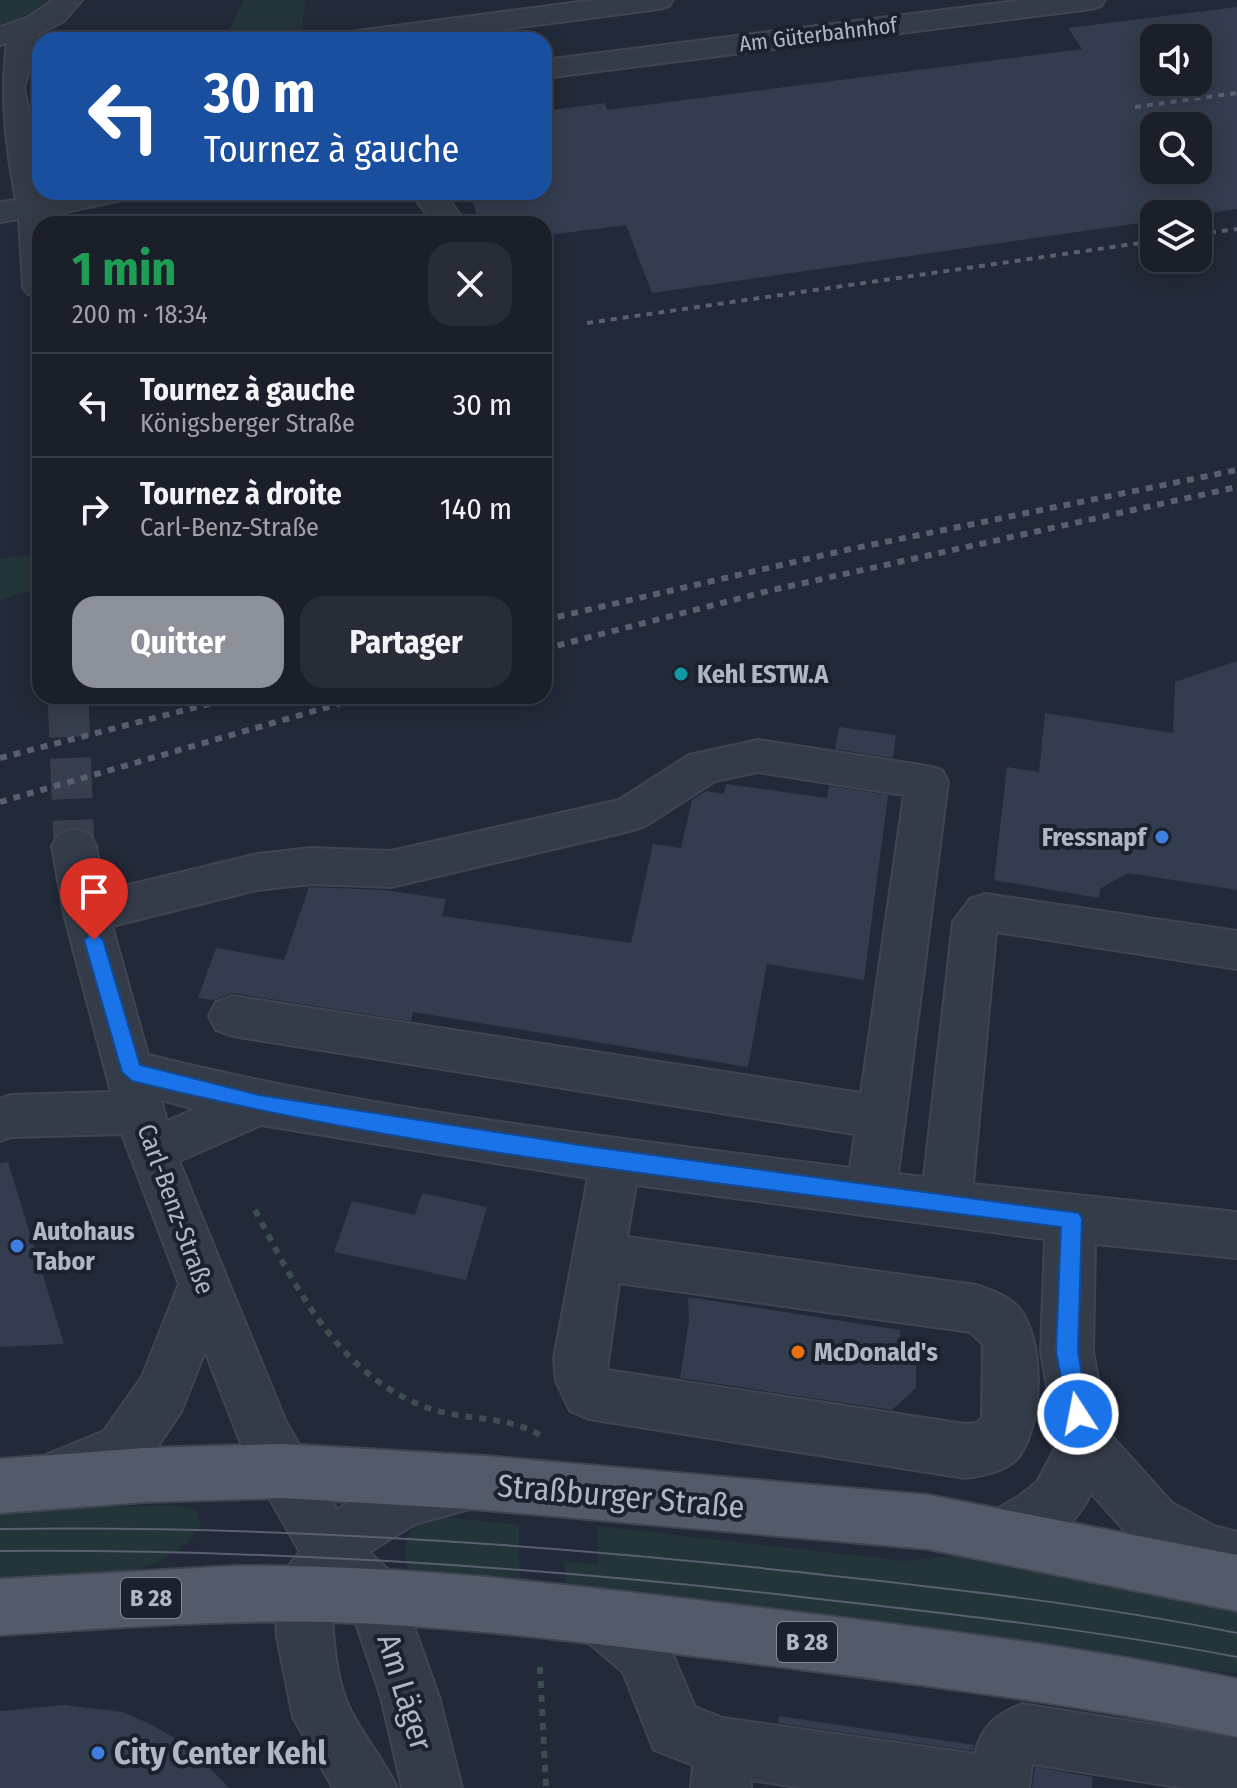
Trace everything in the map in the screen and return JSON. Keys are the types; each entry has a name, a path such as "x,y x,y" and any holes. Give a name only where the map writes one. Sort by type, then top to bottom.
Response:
{"main road":[{"name":"Straßburger Straße","path":"21,1485 144,1475 282,1471 485,1483 928,1522 1237,1583"},
{"name":"B 28","path":"0,1607 317,1575 375,1596 602,1617 1004,1666 1156,1689 1237,1708"}],"street":[{"path":"32,200 4,84 13,33 50,18 68,0"},
{"path":"398,32 659,0"},
{"name":"Am Güterbahnhof","path":"552,68 1091,0"},
{"path":"32,200 35,216"},
{"path":"0,212 87,200"},
{"path":"432,200 445,216"},
{"path":"86,914 257,872 311,866 391,869 630,814 704,767 758,756 927,782 871,1192"},
{"name":"Carl-Benz-Straße","path":"74,846 86,914 141,1111 253,1411 282,1471 317,1575"},
{"path":"946,1204 975,922 986,912 1237,950"},
{"path":"232,1016 879,1117"},
{"path":"141,1111 259,1104"},
{"path":"0,1120 11,1116 259,1104 616,1160 946,1204 1237,1235"},
{"path":"598,1257 976,1309 997,1320 1007,1335 1011,1391 1008,1426 998,1444 980,1452 965,1451 589,1393 582,1381 580,1358 598,1257 616,1160"},
{"path":"1071,1219 1067,1352 1084,1445 1153,1522 1204,1551 1237,1560"},
{"path":"21,1485 123,1450 162,1394 204,1285"},
{"path":"1004,1535 1051,1510 1063,1495 1084,1445"},
{"path":"367,1788 322,1717 305,1637 317,1575 348,1534 406,1499 485,1483"},
{"name":"Am Läger","path":"375,1596 410,1697 432,1788"},
{"path":"602,1617 643,1652 707,1755 999,1788 1005,1749 1022,1733 1237,1767"}],"path":[{"path":"255,1210 319,1324 335,1346 365,1374 390,1391 427,1407 460,1416 510,1421 529,1426 540,1435"},
{"path":"540,1667 546,1788"}],"shaded area":[{"path":"0,0 48,0 24,17 0,24"},
{"path":"244,0 305,0 302,32 228,32"},
{"path":"32,555 32,590 0,600 0,559"},
{"path":"177,1505 197,1511 201,1525 184,1546 162,1560 137,1569 82,1577 0,1577 0,1510"},
{"path":"425,1515 519,1525 520,1588 420,1580 408,1571 405,1554 407,1540"},
{"path":"597,1526 904,1561 969,1554 1237,1595 1237,1674 956,1631 566,1588 564,1561 598,1565"}],"building":[{"path":"1237,7 1237,209 1212,213 1212,200 1140,200 1140,223 652,293 626,225 552,235 552,216 477,216 472,200 552,200 552,110 605,103 607,110 1082,49 1068,28"},
{"path":"1237,661 1237,890 1128,873 1100,889 1099,898 994,880 1007,767 1039,772 1045,713 1173,733 1175,682"},
{"path":"839,727 896,735 893,758 835,749"},
{"path":"726,784 827,798 829,786 888,795 864,980 767,964 748,1067 413,1012 411,1021 232,993 214,1000 198,998 216,948 284,960 309,887 384,890 446,899 442,916 631,943 653,844 681,848 692,800 706,791 724,794"},
{"name":"Autohaus Tabor","path":"8,1162 64,1344 0,1347 0,1163"},
{"path":"422,1193 487,1207 466,1280 334,1252 352,1201 415,1215"},
{"name":"McDonald's","path":"688,1297 900,1330 900,1338 916,1363 916,1388 892,1410 680,1378 689,1321"},
{"name":"City Center Kehl","path":"64,1705 123,1712 150,1724 187,1745 229,1788 0,1788 0,1711"},
{"path":"779,1716 974,1745 973,1751 778,1723"},
{"path":"1035,1767 1093,1777 1092,1788 1032,1788"}],"tunnel":[{"path":"68,704 74,846"}],"tram line":[{"path":"0,1529 300,1533 599,1552 963,1591 1128,1613 1237,1633"},
{"path":"0,1551 304,1557 608,1577 971,1617 1237,1657"}],"railway":[{"path":"1135,107 1237,93"},
{"path":"1212,232 1237,229"},
{"path":"587,323 1140,243"},
{"path":"552,618 846,550 1237,470"},
{"path":"552,647 768,591 1237,487"},
{"path":"0,758 208,704"},
{"path":"0,802 338,704"}],"place":[{"name":"Kehl ESTW.A","path":"681,674"},
{"name":"Fressnapf","path":"1162,837"},
{"name":"Autohaus Tabor","path":"17,1246"},
{"name":"McDonald's","path":"798,1352"},
{"name":"City Center Kehl","path":"98,1753"}],"route":[{"path":"94,940 132,1072 230,1094 259,1104 586,1155 1071,1219 1067,1352 1078,1414"}]}
